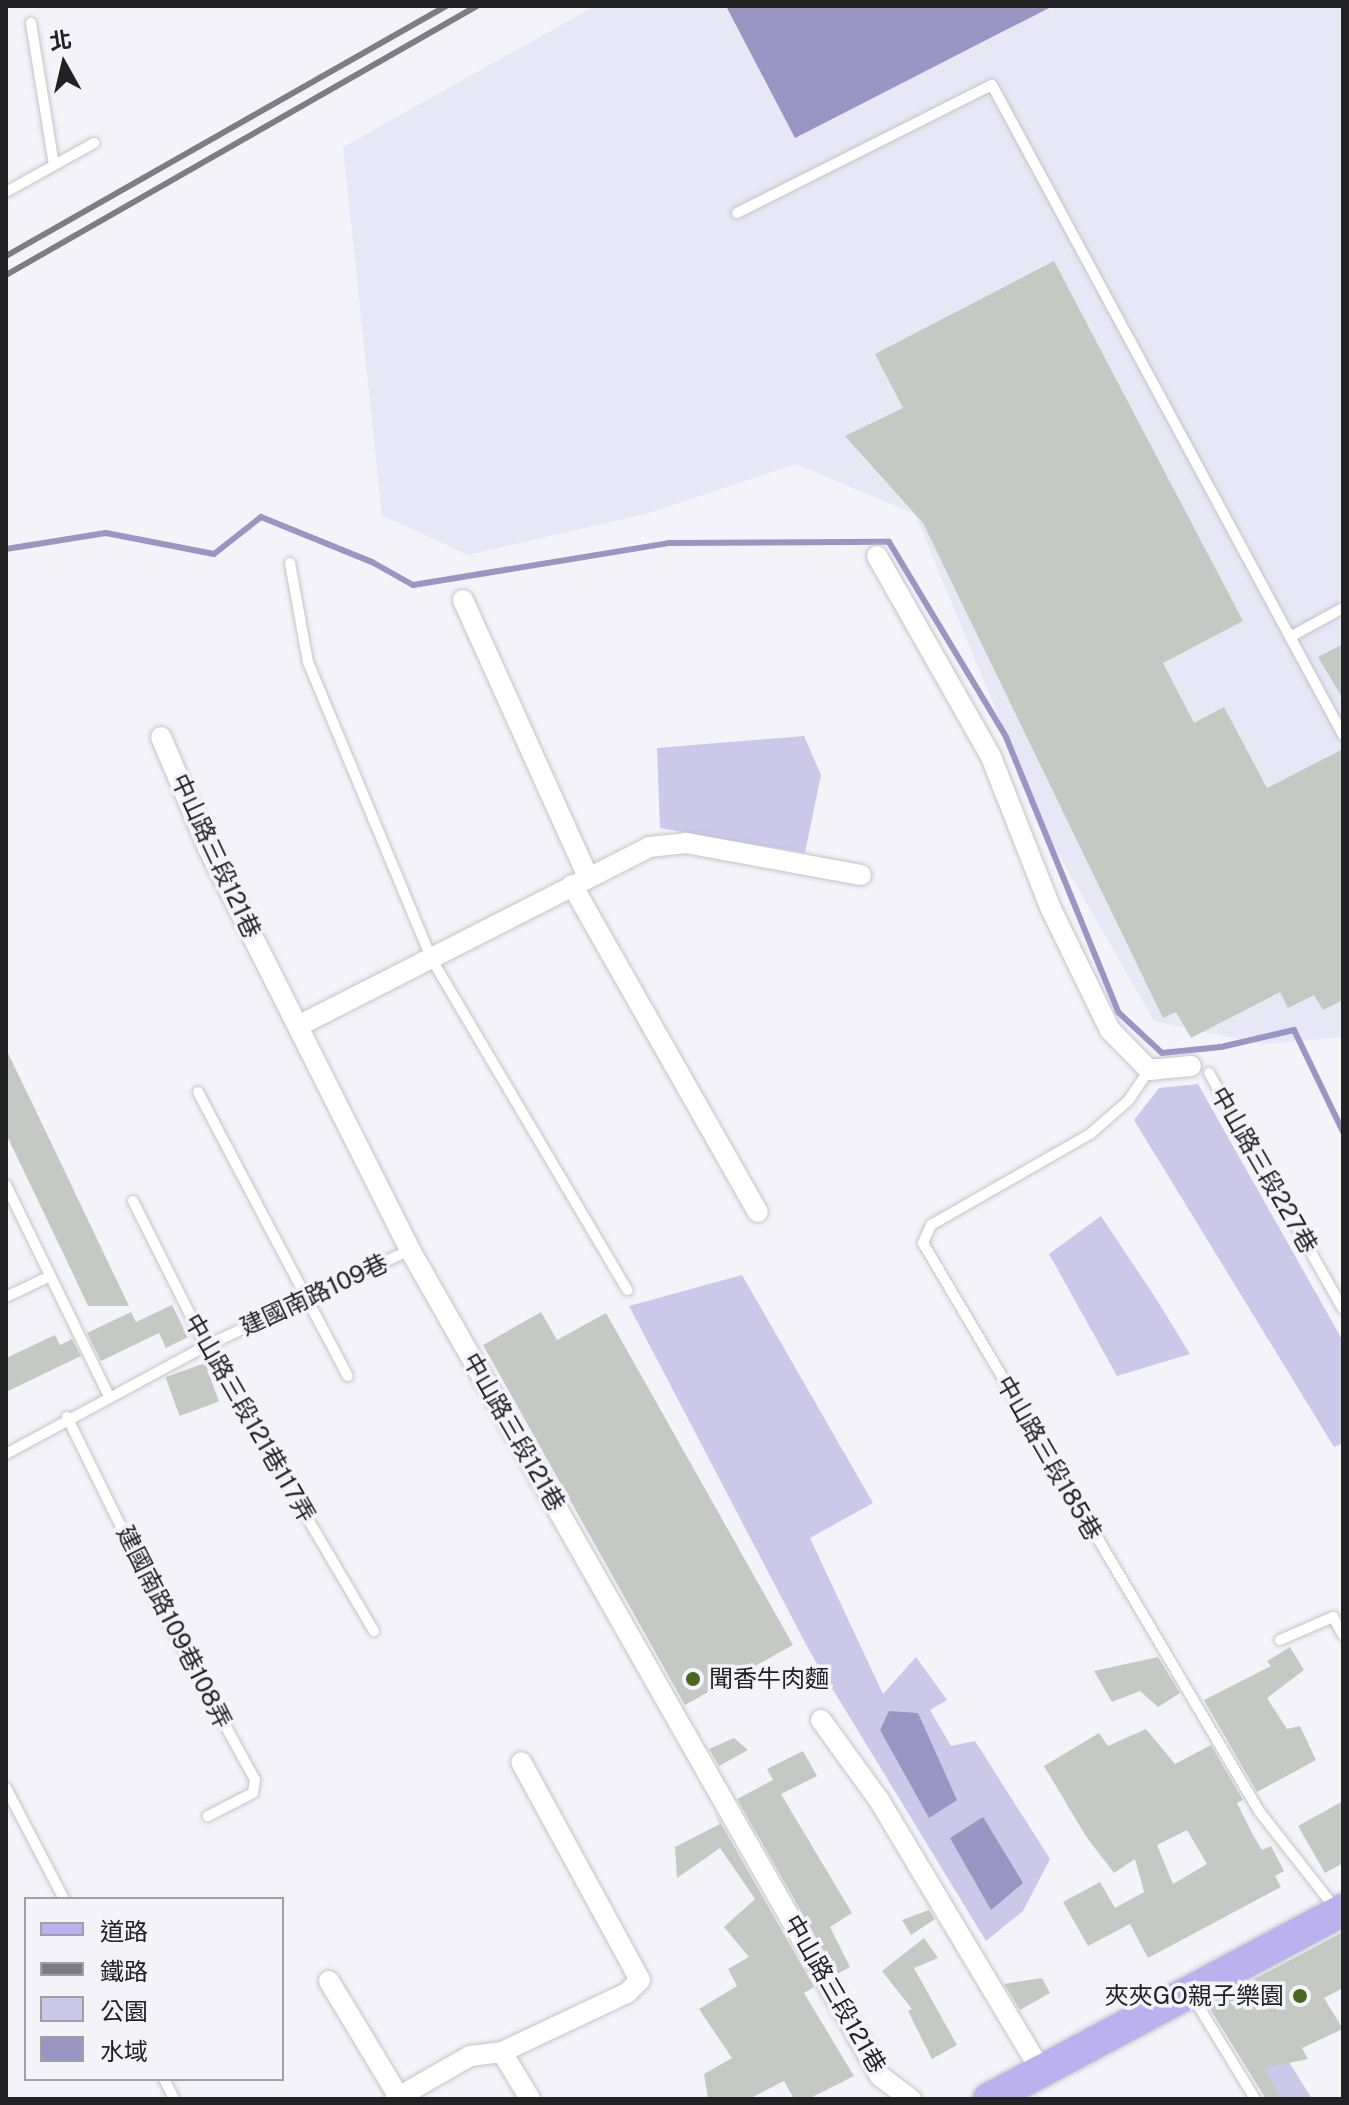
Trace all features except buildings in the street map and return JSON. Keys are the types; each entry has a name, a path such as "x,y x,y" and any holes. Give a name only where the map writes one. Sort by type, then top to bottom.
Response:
{"main road":[{"path":"989,2099 1342,1914"}],"street":[{"path":"877,556 991,757 1087,990 1110,1030 1149,1070 1200,1070"},
{"path":"463,600 580,880 758,1212"},
{"name":"中山路三段121巷","path":"161,737 209,850 300,1025 410,1250 880,2076 911,2099"},
{"path":"300,1025 649,847 686,843 861,875"},
{"path":"821,1720 879,1800 1041,2071"},
{"path":"329,1981 397,2098 470,2056 502,2052 627,1993 640,1980 521,1762"},
{"path":"502,2052 530,2099"}],"lane":[{"path":"31,23 54,165"},
{"path":"737,213 992,85 1343,735"},
{"path":"6,192 94,143"},
{"path":"290,563 308,662 431,958 627,1290"},
{"path":"1290,637 1343,608"},
{"name":"中山路三段185巷","path":"1149,1070 1129,1100 1090,1134 931,1225 923,1243 1259,1811 1342,1914"},
{"name":"中山路三段227巷","path":"1200,1070 1343,1309"},
{"path":"198,1092 304,1300 348,1376"},
{"path":"6,1185 109,1396"},
{"name":"中山路三段121巷117弄","path":"133,1201 206,1346 374,1631"},
{"name":"建國南路109巷","path":"6,1454 67,1417 206,1346 410,1250"},
{"path":"6,1297 50,1276"},
{"name":"建國南路109巷108弄","path":"67,1417 165,1616 255,1780 253,1793 208,1816"},
{"path":"1280,1640 1333,1617 1343,1635"},
{"path":"6,1788 63,1897"},
{"path":"1190,1992 1255,2099"},
{"path":"165,2081 174,2099"}],"shaded area":[{"path":"595,6 1343,6 1343,1037 1263,1044 1154,1021 1047,834 915,514 796,464 649,513 468,555 382,515 343,147"}],"green space":[{"path":"804,736 821,775 805,853 660,828 657,748"},
{"path":"1198,1084 1343,1341 1343,1443 1334,1447 1134,1120 1159,1088"},
{"path":"1101,1216 1190,1354 1117,1376 1049,1254"},
{"path":"742,1275 873,1503 810,1538 883,1694 916,1657 947,1700 930,1710 951,1746 975,1741 1050,1859 1023,1911 986,1941 810,1652 629,1306"},
{"path":"1244,1989 1312,2099 1281,2099 1222,2002"}],"water":[{"path":"726,6 1048,6 1049,8 795,138"},
{"path":"889,1711 918,1713 957,1800 929,1818 880,1730"},
{"path":"983,1817 1023,1883 991,1910 950,1838"}],"waterway":[{"path":"6,549 106,533 214,554 261,517 372,562 413,585 669,543 889,542 1006,737 1118,1012 1162,1053 1221,1047 1294,1030 1343,1132"}],"railway":[{"path":"6,256 446,6"},
{"path":"6,275 477,6"}],"place":[{"name":"聞香牛肉麵","path":"693,1679"},
{"name":"夾夾GO親子樂園","path":"1300,1996"}]}
